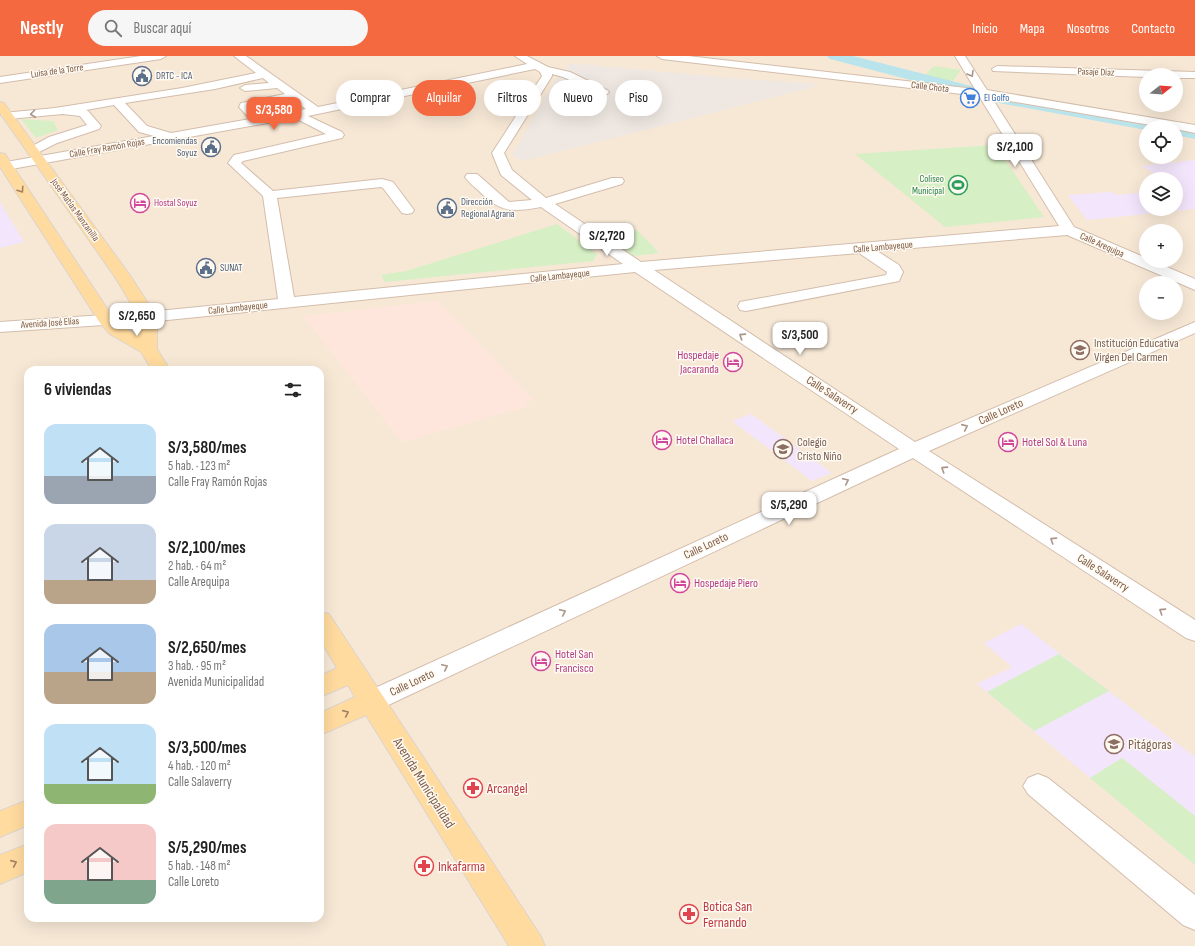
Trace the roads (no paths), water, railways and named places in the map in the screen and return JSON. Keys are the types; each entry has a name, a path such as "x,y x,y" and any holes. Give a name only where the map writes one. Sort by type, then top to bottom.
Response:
{"main road":[{"name":"José Matías Manzanilla","path":"3,110 123,277 148,317"},
{"path":"3,162 111,324 148,349 159,366"},
{"path":"148,317 148,349"},
{"name":"Avenida Municipalidad","path":"324,626 528,946"},
{"path":"324,685 353,672"},
{"path":"324,723 372,701"},
{"path":"0,824 24,814"},
{"path":"0,870 24,859"}],"street":[{"name":"Luisa de la Torre","path":"0,80 161,56"},
{"path":"239,56 316,111"},
{"name":"Calle Chota","path":"662,56 721,59 983,93 1195,129"},
{"name":"Calle Arequipa","path":"960,56 1069,230 1195,285"},
{"path":"535,62 578,80"},
{"name":"Calle Fray Ramón Rojas","path":"3,162 36,156 53,158 297,115 535,62"},
{"name":"Calle Salaverry","path":"535,62 547,76 498,153 506,172 543,202 638,268 914,450 1195,632"},
{"name":"Pasaje Diaz","path":"983,93 1000,87 998,73 1195,75"},
{"path":"52,111 84,113 98,107 237,82 264,74"},
{"path":"3,110 8,116 24,115 247,87 280,85"},
{"path":"259,121 245,107 245,105 294,96"},
{"path":"118,103 143,129"},
{"path":"84,113 102,130"},
{"path":"287,303 270,195 234,162 239,158 338,135 297,115"},
{"path":"130,131 143,129 172,137"},
{"path":"36,156 52,140 102,130"},
{"path":"53,158 98,136 102,130"},
{"path":"472,177 504,205 508,206 543,202 617,181"},
{"path":"270,195 382,183 388,185 407,210"},
{"name":"Calle Lambayeque","path":"111,324 148,317 638,268 1069,230"},
{"path":"746,306 893,278 895,272 893,268 864,249"},
{"name":"Avenida José Elías","path":"0,327 111,324"},
{"name":"Avenida José Elías","path":"0,340 111,324"},
{"name":"Calle Loreto","path":"372,701 914,450 1195,327"},
{"path":"1038,786 1195,915"}],"waterway":[{"path":"835,56 999,98 1139,124"},
{"path":"1183,131 1195,134"}],"place":[{"name":"DRTC - ICA","path":"142,76"},
{"name":"El Golfo","path":"970,98"},
{"name":"Encomiendas Soyuz","path":"211,147"},
{"name":"Coliseo Municipal","path":"958,185"},
{"name":"Hostal Soyuz","path":"140,203"},
{"name":"Dirección Regional Agraria","path":"447,208"},
{"name":"SUNAT","path":"206,268"},
{"name":"Institución Educativa Virgen Del Carmen","path":"1080,350"},
{"name":"Hospedaje Jacaranda","path":"733,362"},
{"name":"Hotel Challaca","path":"662,440"},
{"name":"Hotel Sol & Luna","path":"1008,442"},
{"name":"Colegio Cristo Niño","path":"783,449"},
{"name":"Hospedaje Piero","path":"680,583"},
{"name":"Hotel San Francisco","path":"541,661"},
{"name":"Pitágoras","path":"1114,744"},
{"name":"Arcangel","path":"473,788"},
{"name":"Inkafarma","path":"424,866"},
{"name":"Botica San Fernando","path":"689,914"}]}
